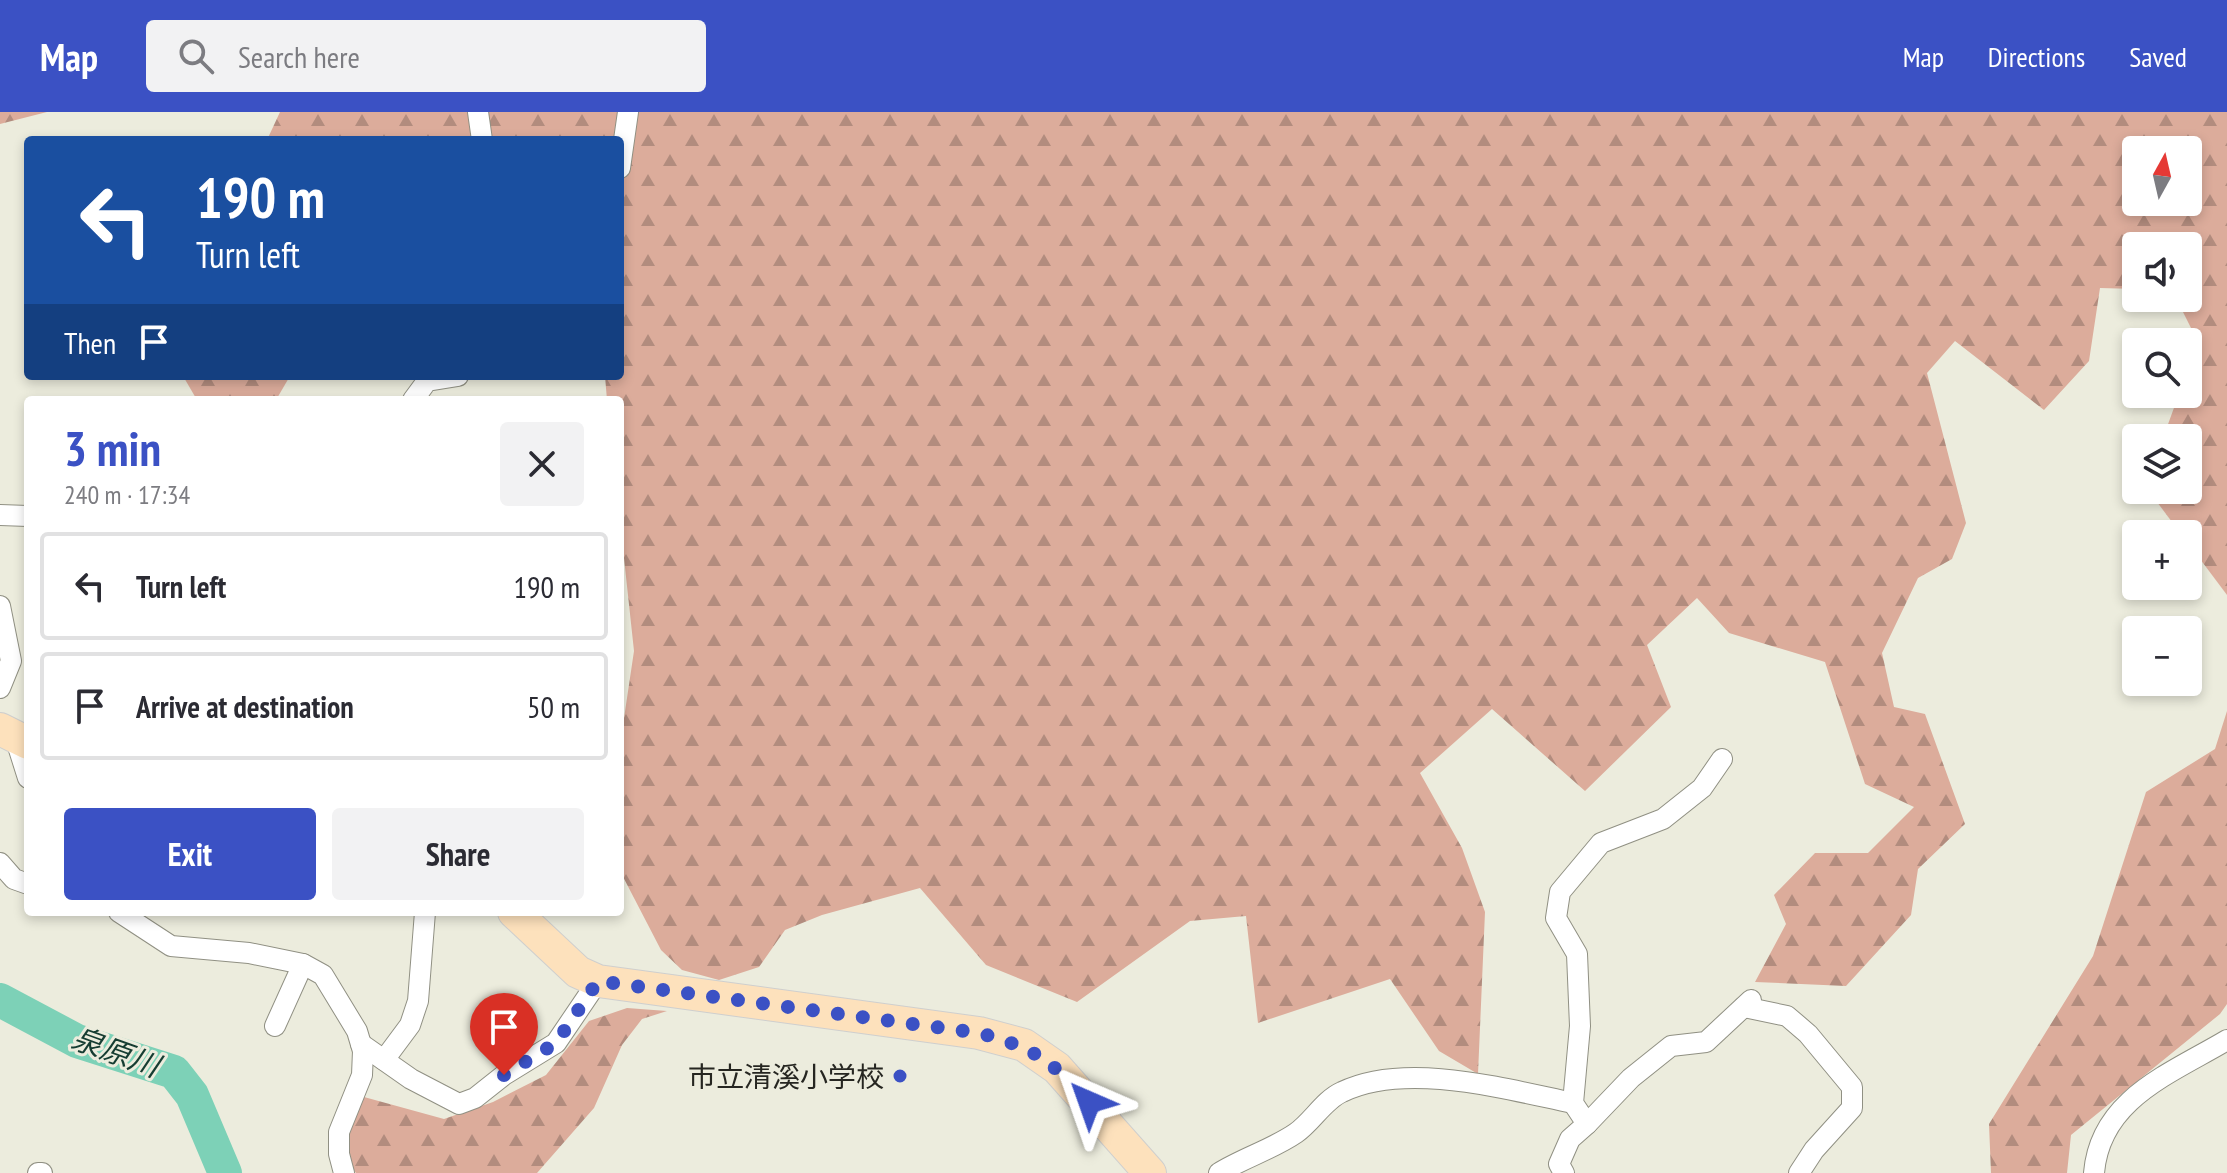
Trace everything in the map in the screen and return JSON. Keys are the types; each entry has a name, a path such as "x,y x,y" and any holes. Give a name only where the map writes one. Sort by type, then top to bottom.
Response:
{"main road":[{"path":"518,916 578,972 598,981 979,1033 1024,1045 1057,1068 1150,1173"}],"street":[{"path":"478,112 481,136"},
{"path":"624,140 628,112"},
{"path":"416,396 427,381 433,380"},
{"path":"0,515 24,516"},
{"path":"0,606 11,661 0,688"},
{"path":"15,737 24,765"},
{"path":"1587,1124 1573,1103 1580,1026 1577,954 1556,918 1560,892 1601,843 1663,819 1702,788 1722,759"},
{"path":"0,863 14,879 24,883"},
{"path":"125,916 171,946 249,953 303,964 323,975 345,1009 361,1044 362,1075 339,1132 339,1154 344,1173"},
{"path":"384,1060 410,1025 418,1001 425,916"},
{"path":"275,1026 303,964"},
{"path":"361,1044 459,1104 475,1098 504,1075 556,1043 598,981"},
{"path":"1564,1173 1559,1164 1570,1139 1631,1078 1671,1046 1706,1042 1749,1002 1787,1016 1808,1034 1852,1087 1852,1108 1814,1150 1799,1173"},
{"path":"2094,1173 2096,1147 2118,1111 2139,1093 2227,1040"},
{"path":"1219,1173 1246,1156 1296,1133 1339,1092 1377,1080 1423,1079 1486,1085 1573,1103"}],"green space":[{"path":"0,112 47,112 0,124"},
{"path":"280,112 2227,112 2227,595 2202,562 2202,520 2170,520 2158,504 2202,504 2202,424 2168,424 2174,408 2202,408 2202,328 2191,328 2183,312 2202,312 2202,232 2122,232 2122,289 2100,288 2089,361 2044,410 1955,341 1927,373 1966,523 1952,559 1918,578 1882,653 1894,707 1925,714 1965,824 1918,869 1911,915 1846,986 1755,982 1786,924 1774,895 1815,853 1868,853 1914,807 1865,784 1825,662 1729,633 1697,598 1647,645 1671,707 1585,791 1492,709 1420,773 1462,848 1485,912 1478,1074 1439,1051 1390,979 1258,1023 1246,916 1190,921 1077,1002 986,965 920,888 822,915 785,930 759,967 719,980 682,970 661,950 624,879 624,718 634,651 624,558 624,396 607,396 605,380 624,380 624,136 269,136"},
{"path":"185,380 288,380 278,396 195,396"},
{"path":"2227,711 2227,1004 2220,1014 2071,1135 2067,1173 1991,1173 1989,1124 2093,956 2146,792 2215,749"},
{"path":"627,1008 667,1011 642,1019 622,1045 594,1108 537,1173 356,1173 350,1163 346,1144 354,1116 364,1097 444,1119 493,1102 546,1075 589,1021"}],"waterway":[{"name":"泉原川","path":"0,1000 77,1041 174,1072 192,1095 225,1173"}],"place":[{"name":"市立清溪小学校","path":"900,1076"}],"route":[{"path":"504,1075 556,1043 598,981 979,1033 1024,1045 1057,1068 1089,1102"}]}
